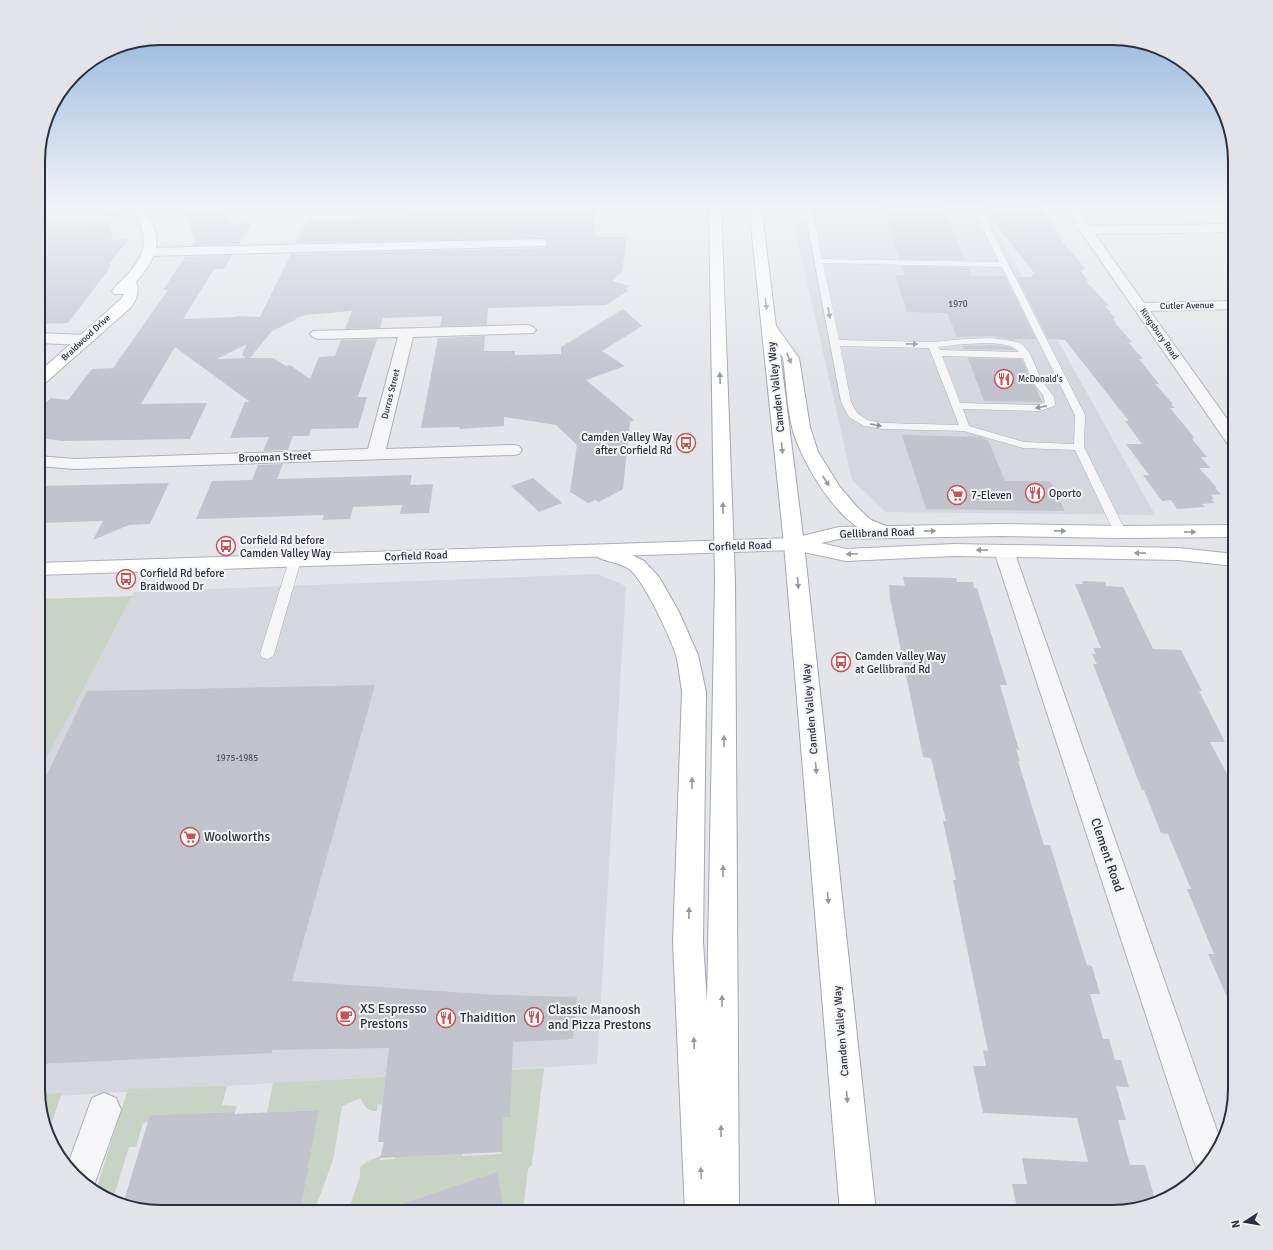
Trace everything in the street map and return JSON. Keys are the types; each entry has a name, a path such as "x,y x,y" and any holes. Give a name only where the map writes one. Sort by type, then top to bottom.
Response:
{"main road":[{"name":"Braidwood Drive","path":"45,374 127,303 131,295 129,282 143,264"},
{"path":"717,264 724,547 721,1205"},
{"name":"Camden Valley Way","path":"762,264 794,544 857,1205"},
{"path":"769,326 791,358 801,427 808,452 832,490 850,511 864,524 882,532"},
{"name":"Gellibrand Road","path":"794,544 839,533 1002,530 1120,532 1228,531"},
{"name":"Corfield Road","path":"45,569 794,544"},
{"name":"Gellibrand Road","path":"794,544 846,555 954,550 1178,554 1228,559"},
{"path":"601,551 625,559 637,565 652,582 668,612 686,655 694,692 688,942 703,1205"}],"street":[{"name":"Kingsbury Road","path":"1110,264 1228,432"},
{"name":"Cutler Avenue","path":"1140,307 1228,306"},
{"path":"318,334 406,334 528,330"},
{"name":"Durras Street","path":"376,454 406,334"},
{"path":"45,338 86,340"},
{"path":"1213,411 1228,410"},
{"name":"Brooman Street","path":"45,462 75,464 512,450"},
{"name":"Clement Road","path":"1004,551 1208,1153"},
{"path":"82,1173 104,1110"}],"lane":[{"path":"820,264 846,402 853,415 864,423 883,426 965,428 1023,445 1079,447"},
{"path":"964,264 1005,265 1080,415 1079,447 1120,532"},
{"path":"934,349 946,343 962,341 1010,343 1019,346 1025,355 1039,386 1049,395 1050,404 1047,407 1032,409 956,406"},
{"path":"834,343 884,344 1025,355"},
{"path":"934,349 965,428"},
{"path":"267,654 295,560"}],"shaded area":[{"path":"803,264 1015,264 1155,515 886,512 852,480"},
{"path":"597,574 626,586 597,1064 45,1097 45,762 134,592"}],"green space":[{"path":"132,596 45,762 45,599"},
{"path":"544,1068 532,1165 528,1169 524,1205 504,1205 497,1173 399,1205 350,1205 360,1176 360,1167 368,1161 381,1156 380,1160 395,1159 395,1157 501,1154 503,1118 510,1117 511,1081 385,1082 382,1105 378,1104 377,1111 371,1111 365,1106 360,1098 342,1106 333,1160 317,1205 301,1205 319,1110 273,1112 266,1118 273,1083"},
{"path":"227,1086 222,1105 237,1106 235,1112 150,1115 148,1122 143,1123 136,1147 129,1147 114,1195 97,1186 128,1089"},
{"path":"62,1093 51,1125 47,1112 45,1094"}],"building":[{"path":"45,264 111,264 107,269 109,269 68,323 45,324"},
{"path":"180,264 227,264 224,269 214,269 183,319 236,316 260,317 286,264 623,264 622,272 612,281 630,286 625,289 629,290 606,305 488,308 487,325 440,326 442,316 383,318 380,328 345,329 352,311 305,315 294,319 297,319 272,331 250,358 273,358 286,366 290,365 310,379 319,357 335,356 341,340 377,339 358,397 367,397 358,428 311,429 309,436 293,436 288,450 263,451 269,437 230,438 245,402 250,402 175,347 141,404 207,403 190,439 63,441 45,439 45,403 51,398 68,400 92,369 113,368 168,290 163,290","holes":["247,344 242,355 246,358 217,359"]},
{"path":"1027,264 1082,264 1085,268 1083,268 1085,270 1080,271 1089,281 1086,281 1109,306 1105,306 1115,318 1113,319 1115,323 1132,342 1128,342 1143,359 1139,359 1159,384 1155,384 1175,408 1170,408 1194,437 1192,437 1194,439 1192,439 1207,457 1201,457 1210,468 1199,468 1221,494 1211,495 1214,499 1211,499 1215,503 1202,504 1205,507 1177,509 1171,500 1162,501 1143,475 1149,475 1126,444 1142,444 1125,421 1129,421 1065,340 1048,339 1017,277 1033,277 1031,274 1035,274"},
{"path":"902,266 969,268 972,276 1005,276 1036,339 1013,340 992,336 957,337 947,313 907,312 895,275 905,275"},
{"path":"623,309 642,326 602,351 625,366 586,380 634,420 630,422 623,489 599,502 595,500 588,503 570,492 577,445 556,425 504,417 504,426 459,429 460,427 421,428 438,338 485,336 484,351 515,351 515,355 561,354 561,347"},
{"path":"993,345 1008,347 1015,350 964,349 963,346"},
{"path":"968,358 1022,359 1031,382 1036,388 1042,402 984,401"},
{"path":"902,435 981,437 988,440 1005,481 1050,481 1065,511 926,509"},
{"path":"283,464 277,479 412,475 410,485 433,484 429,513 400,514 402,505 353,507 350,519 322,520 324,515 196,519 212,481 252,480 258,465"},
{"path":"533,478 562,503 539,512 511,486"},
{"path":"169,483 150,524 129,525 93,540 103,521 45,523 45,486"},
{"path":"903,577 956,578 957,582 973,582 974,588 977,588 1007,685 1000,685 1019,750 1016,749 1020,761 1018,761 1044,845 1050,845 1087,965 1092,966 1100,994 1090,994 1103,1039 1109,1039 1115,1060 1121,1060 1129,1087 1116,1086 1126,1120 1118,1120 1130,1165 1145,1165 1154,1197 1149,1199 1127,1204 1112,1205 1016,1205 1012,1184 1027,1184 1022,1158 1088,1162 1077,1118 983,1113 973,1066 986,1066 983,1050 988,1051 953,880 956,880 943,821 946,821 931,758 923,757 890,598 889,585 905,586"},
{"path":"1082,581 1105,582 1106,586 1123,587 1153,649 1181,650 1202,691 1199,691 1225,742 1210,742 1228,776 1228,999 1208,954 1214,954 1187,889 1191,889 1168,834 1161,833 1144,790 1142,790 1093,664 1097,664 1092,654 1096,654 1093,648 1101,648 1075,584 1083,584"},
{"path":"375,685 292,981 496,995 577,997 573,1039 513,1042 510,1117 503,1118 502,1152 380,1158 384,1142 378,1142 389,1048 272,1050 272,1053 45,1064 45,778 87,691"},
{"path":"319,1110 301,1205 161,1205 146,1204 124,1199 150,1115 235,1112 235,1114"},
{"path":"497,1172 504,1205 399,1205"}],"place":[{"name":"McDonald's","path":"1004,379"},
{"name":"Camden Valley Way after Corfield Rd","path":"686,443"},
{"name":"Oporto","path":"1035,493"},
{"name":"7-Eleven","path":"957,495"},
{"name":"Corfield Rd before Camden Valley Way","path":"226,546"},
{"name":"Corfield Rd before Braidwood Dr","path":"126,579"},
{"name":"Camden Valley Way at Gellibrand Rd","path":"841,662"},
{"name":"Woolworths","path":"190,837"},
{"name":"XS Espresso Prestons","path":"346,1016"},
{"name":"Classic Manoosh and Pizza Prestons","path":"534,1017"},
{"name":"Thaidition","path":"446,1018"}]}
